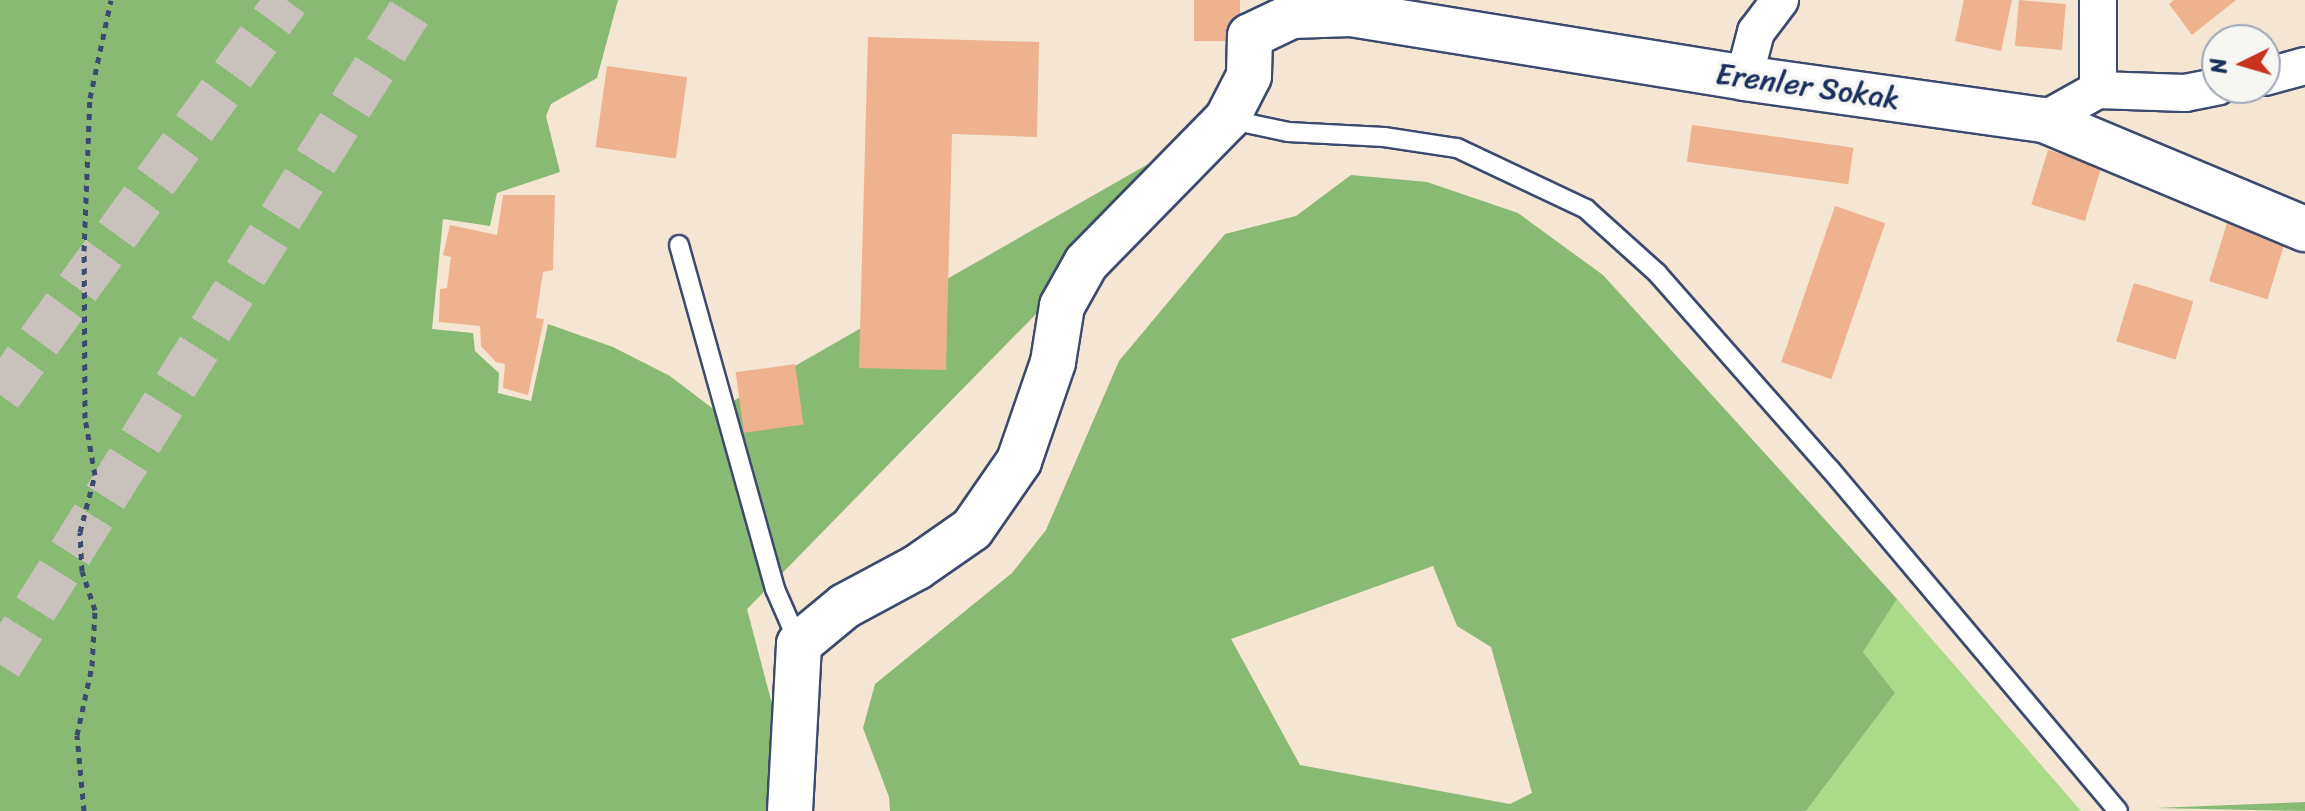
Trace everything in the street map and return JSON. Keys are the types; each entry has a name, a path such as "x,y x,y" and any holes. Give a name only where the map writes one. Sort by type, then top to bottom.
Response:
{"street":[{"path":"1744,78 1756,32 1780,0"},
{"path":"2098,0 2098,90"},
{"path":"790,811 799,644 845,606 916,568 972,529 1019,461 1053,362 1062,306 1086,263 1227,119 1249,76 1250,36 1281,8"},
{"name":"Erenler Sokak","path":"1281,8 1351,14 1744,78 2044,120 2305,229"},
{"path":"2281,73 2305,66"},
{"path":"2044,120 2098,90 2185,93 2201,90"}],"lane":[{"path":"1227,119 1288,132 1384,137 1457,148 1586,209 1657,273 1820,457 2118,811"},
{"path":"679,245 775,589 799,644"}],"path":[{"path":"84,811 77,735 92,666 95,610 82,571 80,532 95,475 85,418 84,251 90,98 111,0"}],"green space":[{"path":"0,0 618,0 597,78 551,104 546,116 560,172 497,193 490,226 443,219 432,329 473,333 475,351 499,373 498,393 531,401 548,324 613,347 670,376 716,411 1227,119 747,609 778,727 774,811 0,811"},
{"path":"1351,175 1427,182 1518,213 1603,275 1897,599 1863,652 1895,693 1806,811 890,811 889,797 863,728 875,684 1012,573 1046,530 1119,361 1225,234 1296,216","holes":["1433,566 1457,626 1491,647 1532,793 1510,804 1300,765 1231,639"]},
{"path":"1897,599 2081,811 1806,811 1895,693 1863,652"},
{"path":"2305,802 2305,811 2155,808"}],"building":[{"path":"1194,0 1240,0 1240,41 1194,41"},
{"path":"1964,0 2012,0 2001,51 1955,41"},
{"path":"2019,0 2066,4 2062,50 2015,46"},
{"path":"2174,0 2236,0 2206,24 2201,24 2201,28 2192,35 2169,4"},
{"path":"868,37 1039,42 1037,137 952,134 946,370 859,368"},
{"path":"607,66 687,77 676,158 596,147"},
{"path":"1692,125 1853,148 1848,184 1687,162"},
{"path":"2048,150 2102,166 2085,221 2031,205"},
{"path":"503,195 555,195 553,270 543,272 536,318 544,319 528,395 503,388 505,364 496,362 481,346 480,326 439,322 440,289 447,288 451,257 443,255 450,225 497,235"},
{"path":"1835,206 1885,223 1831,379 1781,362"},
{"path":"2227,223 2285,241 2267,299 2209,281"},
{"path":"2134,283 2193,301 2175,359 2116,341"},
{"path":"795,364 803,424 744,433 736,372"}],"tunnel":[{"path":"0,395 287,0"},
{"path":"0,665 417,0"}]}
